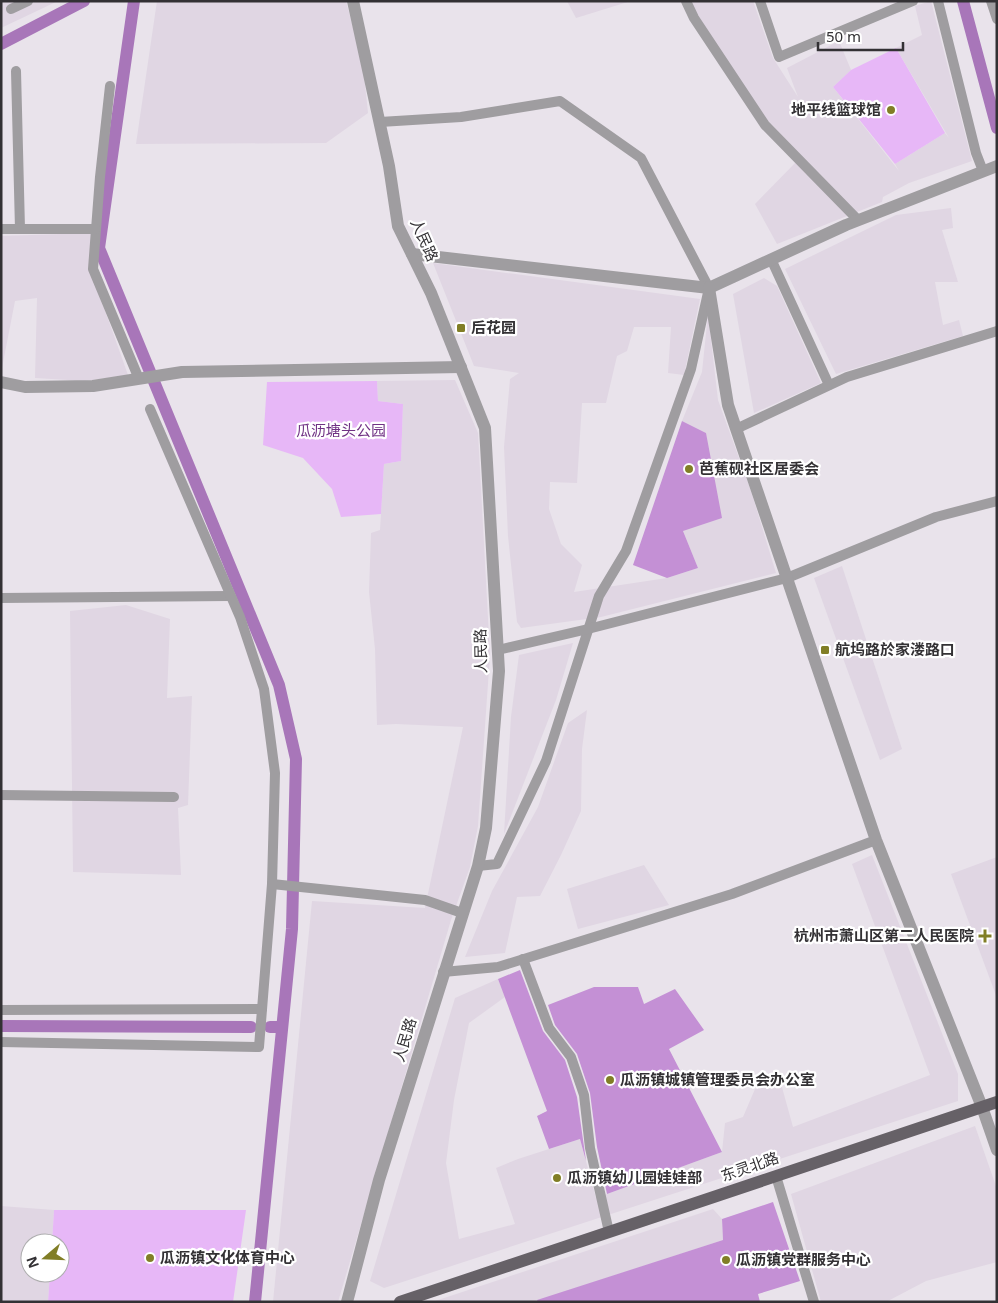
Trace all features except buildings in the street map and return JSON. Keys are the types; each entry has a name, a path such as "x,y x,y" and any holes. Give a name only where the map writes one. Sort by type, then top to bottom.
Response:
{"main road":[{"name":"东灵北路","path":"400,1302 997,1102"}],"street":[{"path":"11,9 28,1"},
{"path":"353,1 358,1"},
{"name":"人民路","path":"347,1302 379,1180 443,972 478,866 486,828 498,671 485,428 431,294 398,226 380,122 353,1"},
{"path":"686,1 694,18 765,125 858,220"},
{"path":"760,1 779,57 914,1"},
{"path":"938,1 976,153 983,171"},
{"path":"991,1 997,19"},
{"path":"16,71 20,229"},
{"path":"110,86 94,269 133,380"},
{"path":"380,122 461,117 560,101 642,158 709,288 728,405 736,429 876,840 982,1107 997,1150"},
{"path":"412,254 709,288 858,220 997,166"},
{"path":"1,229 96,229"},
{"path":"771,260 829,385"},
{"path":"478,866 497,864 546,761 599,596 626,550 691,369 709,288"},
{"path":"736,429 847,377 997,331"},
{"path":"1,382 25,386 94,386 177,373 460,367"},
{"path":"1,1042 259,1047 273,884 276,773 264,689 230,596 150,409"},
{"path":"498,650 787,578 936,517 997,501"},
{"path":"1,598 230,596"},
{"path":"1,795 174,797"},
{"path":"443,972 498,967 732,894 876,840"},
{"path":"273,884 425,900 462,913"},
{"path":"523,959 549,1028 571,1057 584,1095 590,1148 609,1232"},
{"path":"1,1010 262,1009"},
{"path":"776,1176 814,1302"}],"shaded area":[{"path":"1,1 58,1 1,28"},
{"path":"157,1 346,1 363,65 368,113 326,143 136,144"},
{"path":"567,1 631,1 576,18"},
{"path":"688,1 753,1 773,58 798,97 787,68 839,41 851,70 833,87 899,171 895,164 945,133 949,138 896,48 922,35 915,6 931,1 972,161 909,183 883,197 882,202 777,244 755,204 797,161 765,125"},
{"path":"951,208 953,228 942,230 958,282 935,282 943,325 959,320 963,336 836,374 785,269 896,215"},
{"path":"92,233 102,302 128,375 85,381 35,378 37,298 15,301 1,373 1,236"},
{"path":"433,263 700,299 684,375 668,373 671,327 634,327 627,351 617,356 606,403 582,403 577,483 550,482 549,509 561,544 582,565 574,592 667,578 698,568 683,531 706,433 682,421 702,372 708,314 718,400 752,494 776,573 601,617 521,628 517,622 508,536 504,447 510,379 519,373 474,366"},
{"path":"764,278 777,286 821,383 754,413 733,294"},
{"path":"455,380 478,433 490,655 478,826 470,867 451,920 338,1302 273,1302 312,901 425,908 463,727 377,725 375,649 369,592 371,533 380,530 384,464 401,461 403,404 378,401 377,381"},
{"path":"842,566 902,749 880,760 814,578"},
{"path":"126,605 170,619 167,698 192,696 188,805 178,808 181,875 73,872 70,611"},
{"path":"573,643 556,700 504,834 511,717 519,655"},
{"path":"587,710 582,749 581,811 561,855 540,896 517,897 505,953 465,957 492,891 538,807 568,723"},
{"path":"872,855 958,1074 958,1101 384,1288 370,1281 455,998 498,979 505,997 469,1023 454,1100 446,1163 459,1239 515,1224 496,1168 518,1159 580,1139 596,1198 722,1152 725,1123 743,1117 755,1089 780,1080 793,1127 930,1075 852,864"},
{"name":"杭州市萧山区第二人民医院","path":"997,857 997,998 951,874"},
{"path":"644,865 669,905 578,929 567,889"},
{"path":"975,1126 997,1189 997,1262 926,1281 886,1302 821,1302 791,1194"},
{"path":"1,1206 54,1210 53,1233 20,1233 20,1283 49,1283 48,1302 1,1302"},
{"path":"713,1209 722,1219 723,1240 533,1302 435,1301"}],"green space":[{"name":"地平线篮球馆","path":"896,48 945,133 895,164 833,87 851,70"},
{"name":"瓜沥塘头公园","path":"377,381 378,401 403,404 401,461 384,464 381,514 341,517 332,489 303,458 263,445 267,382"},
{"name":"瓜沥镇文化体育中心","path":"54,1210 246,1210 233,1302 48,1302 49,1283 70,1283 70,1233 53,1233"}],"waterway":[{"path":"1,44 84,1"},
{"path":"134,1 99,248 279,685 296,759 292,929 255,1302"},
{"path":"963,1 997,128"},
{"path":"1,1026 251,1027"},
{"path":"270,1027 282,1027"}],"place":[{"name":"地平线篮球馆","path":"891,110"},
{"name":"后花园","path":"461,328"},
{"name":"芭蕉砚社区居委会","path":"689,469"},
{"name":"航坞路於家溇路口","path":"825,650"},
{"name":"杭州市萧山区第二人民医院","path":"985,936"},
{"name":"瓜沥镇城镇管理委员会办公室","path":"610,1080"},
{"name":"瓜沥镇幼儿园娃娃部","path":"557,1178"},
{"name":"瓜沥镇文化体育中心","path":"150,1258"},
{"name":"瓜沥镇党群服务中心","path":"726,1260"}]}
